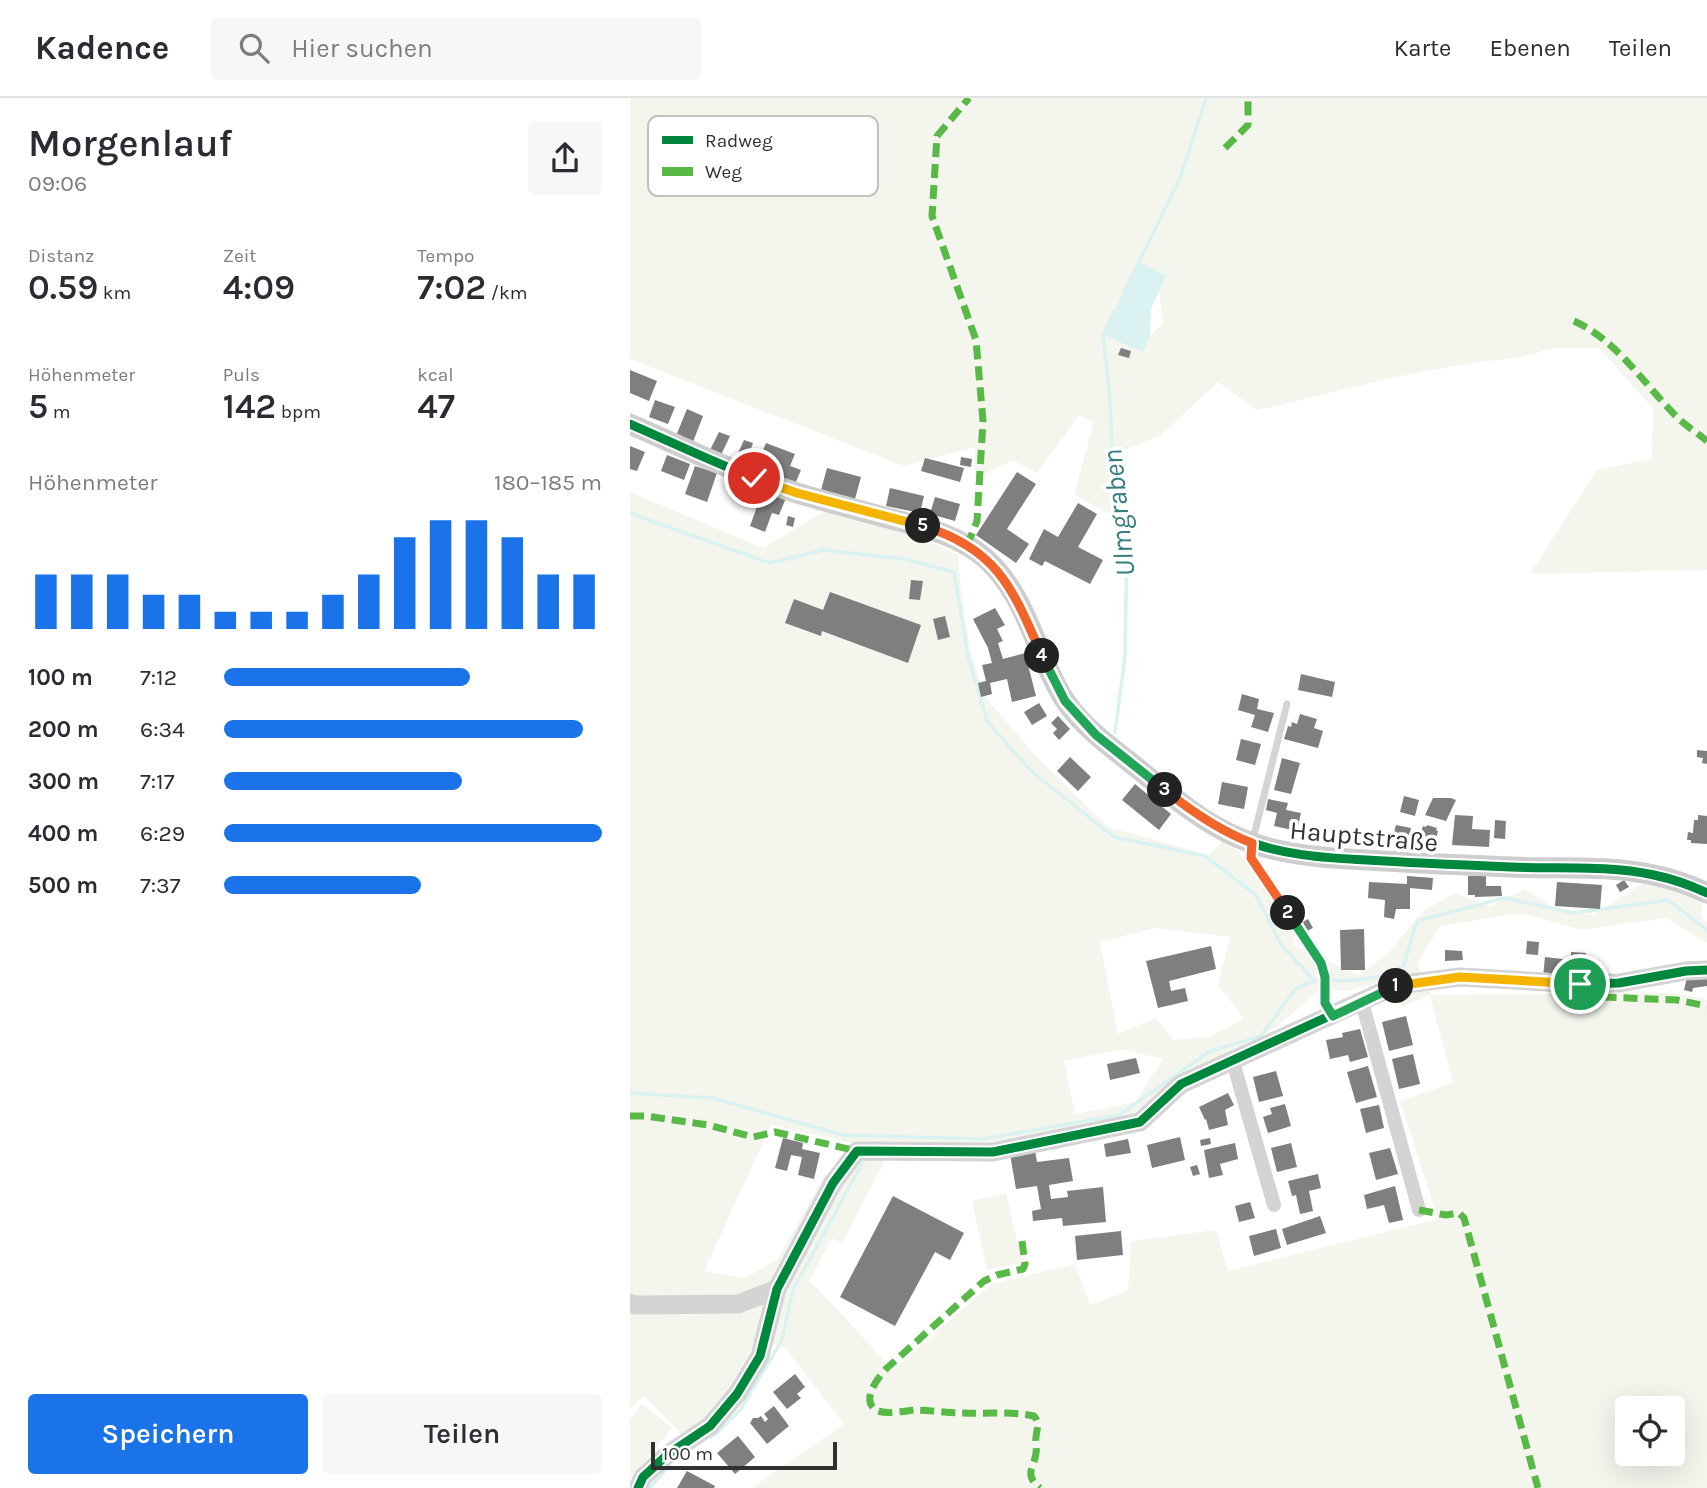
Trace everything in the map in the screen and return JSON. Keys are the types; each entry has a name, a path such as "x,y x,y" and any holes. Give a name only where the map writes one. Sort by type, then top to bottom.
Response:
{"main road":[{"name":"Hauptstraße","path":"630,424 765,482 925,527 967,545 1000,573 1019,603 1065,701 1096,735 1177,800 1231,834 1252,843 1290,853 1342,859 1633,872 1671,879 1707,893"}],"street":[{"path":"1252,843 1251,858 1321,963 1329,1007"},
{"path":"639,1488 643,1476 667,1455 710,1426 737,1394 760,1356 777,1289 833,1183 857,1151 993,1152 1140,1122 1181,1084 1233,1062 1329,1007 1362,1002 1397,985 1460,977 1580,984 1619,983 1707,970"},
{"path":"1362,1002 1419,1210"},
{"path":"1233,1062 1275,1205"},
{"path":"630,1303 738,1304 777,1289"}],"lane":[{"path":"1252,843 1287,704"}],"shaded area":[{"path":"630,98 1707,98 1707,570 1530,574 1597,470 1652,459 1653,408 1599,348 1553,348 1517,358 1470,363 1391,378 1257,410 1218,382 1161,435 1125,450 1131,527 1074,494 1094,423 1079,415 1037,473 1012,460 975,479 975,447 904,466 630,359","holes":["1138,261 1157,272 1163,323 1150,336"]},
{"path":"630,492 763,548 825,511 917,536 958,555 970,649 985,697 1035,755 1108,827 1209,855 1222,841 1238,850 1294,931 1293,945 1359,975 1388,953 1423,911 1455,893 1490,906 1525,889 1560,912 1593,915 1645,882 1679,887 1702,902 1701,917 1707,923 1707,943 1666,918 1581,930 1521,913 1440,926 1417,964 1431,995 1677,993 1707,1000 1707,1488 752,1488 844,1424 787,1350 758,1337 714,1415 681,1434 644,1396 630,1408","holes":["1154,928 1230,937 1218,984 1244,1019 1208,1037 1173,1040 1156,1018 1118,1034 1100,942","1392,979 1402,1007 1430,995 1453,1083 1400,1101 1438,1219 1228,1271 1216,1230 1131,1241 1128,1291 1090,1305 1075,1264 992,1284 893,1370 809,1281 832,1238 842,1243 894,1143 1021,1142 1138,1118 1192,1070 1277,1027 1320,989 1347,991","1122,1049 1163,1059 1135,1102 1075,1114 1064,1061","771,1125 856,1144 839,1184 825,1174 778,1259 745,1278 704,1271"]},
{"path":"1006,1193 1022,1263 987,1270 972,1201"},
{"path":"642,1404 672,1428 630,1479 630,1419"}],"water":[{"path":"1138,261 1166,276 1151,309 1150,336 1143,352 1103,335"}],"building":[{"path":"1121,348 1131,351 1129,358 1118,355"},
{"path":"630,370 657,381 649,401 630,393"},
{"path":"655,400 675,407 668,424 649,417"},
{"path":"687,409 703,416 693,442 676,436"},
{"path":"719,432 730,436 721,455 710,450"},
{"path":"744,440 753,443 750,451 761,455 766,443 795,454 790,466 801,470 795,484 735,460"},
{"path":"630,446 645,452 637,471 630,469"},
{"path":"667,455 690,464 684,480 661,471"},
{"path":"961,457 972,459 971,467 960,465"},
{"path":"925,458 964,468 960,482 921,471"},
{"path":"695,466 717,473 707,502 685,494"},
{"path":"827,468 861,477 855,499 821,490"},
{"path":"1017,472 1036,484 1007,529 1029,544 1016,563 976,535"},
{"path":"748,484 786,498 779,515 772,513 765,532 750,526 758,504 742,498"},
{"path":"890,488 924,496 920,513 886,506"},
{"path":"935,497 960,504 955,521 930,514"},
{"path":"1078,503 1097,514 1078,547 1103,560 1090,584 1045,561 1042,566 1029,559 1044,529 1058,537"},
{"path":"788,516 795,518 793,527 786,525"},
{"path":"911,580 923,581 920,600 909,599"},
{"path":"830,592 921,625 908,663 822,631 821,636 785,623 794,599 823,610"},
{"path":"995,608 1005,625 997,629 1003,641 998,643 1003,659 1025,653 1036,696 1012,702 1007,679 990,683 992,694 981,697 978,683 986,681 982,665 992,663 988,648 973,619"},
{"path":"945,616 950,637 938,640 933,619"},
{"path":"1301,674 1335,682 1332,697 1298,690"},
{"path":"1242,694 1259,699 1257,709 1274,713 1268,732 1251,727 1255,715 1238,710"},
{"path":"1039,703 1047,716 1032,725 1024,712"},
{"path":"1300,714 1317,719 1314,728 1323,731 1318,748 1284,739 1288,726 1291,727 1292,722 1297,724"},
{"path":"1058,716 1070,729 1059,740 1053,733 1057,729 1051,723"},
{"path":"1241,739 1261,744 1255,765 1236,760"},
{"path":"1697,750 1707,751 1707,764 1702,763 1703,758 1697,757"},
{"path":"1070,757 1091,777 1078,791 1057,771"},
{"path":"1282,758 1300,763 1291,794 1274,790"},
{"path":"1222,782 1248,787 1244,809 1218,804"},
{"path":"1135,784 1171,814 1159,830 1122,800"},
{"path":"1404,796 1419,800 1415,816 1400,812"},
{"path":"1433,798 1456,800 1446,821 1425,815"},
{"path":"1268,799 1288,803 1286,810 1301,813 1297,831 1274,826 1277,813 1266,810"},
{"path":"1455,815 1473,816 1472,829 1490,830 1489,847 1452,845"},
{"path":"1698,815 1707,816 1707,844 1691,843 1691,840 1687,840 1688,832 1693,833 1694,820 1698,820"},
{"path":"1495,820 1506,821 1505,839 1494,838"},
{"path":"1396,825 1411,828 1407,844 1392,840"},
{"path":"1423,826 1437,828 1438,831 1432,846 1418,842"},
{"path":"1407,876 1433,878 1432,890 1410,888 1410,909 1396,909 1394,919 1384,917 1385,900 1368,898 1369,882 1407,884"},
{"path":"1468,876 1486,876 1486,886 1501,886 1502,896 1468,895"},
{"path":"1624,880 1629,887 1620,892 1616,885"},
{"path":"1557,882 1602,885 1600,909 1555,906"},
{"path":"1308,919 1313,928 1307,931 1303,922"},
{"path":"1364,929 1365,970 1341,970 1340,930"},
{"path":"1527,941 1539,942 1538,955 1526,954"},
{"path":"1211,946 1216,969 1169,981 1171,991 1185,988 1188,1001 1158,1008 1146,961"},
{"path":"1445,950 1462,951 1463,960 1445,961"},
{"path":"1571,952 1586,953 1586,961 1593,962 1592,974 1558,971 1557,978 1543,977 1545,957 1571,960"},
{"path":"1707,976 1707,986 1693,988 1692,992 1684,990 1687,977"},
{"path":"1406,1016 1413,1045 1389,1051 1382,1022"},
{"path":"1360,1029 1368,1057 1350,1062 1348,1055 1330,1059 1326,1040 1343,1037 1342,1033"},
{"path":"1413,1054 1420,1084 1399,1089 1392,1059"},
{"path":"1136,1058 1140,1073 1110,1080 1107,1064"},
{"path":"1368,1066 1377,1097 1356,1103 1347,1072"},
{"path":"1276,1071 1283,1096 1259,1102 1253,1077"},
{"path":"1228,1093 1234,1105 1225,1110 1228,1125 1209,1130 1199,1107"},
{"path":"1285,1104 1291,1126 1268,1133 1263,1117 1272,1114 1270,1108"},
{"path":"1379,1105 1384,1128 1366,1133 1360,1109"},
{"path":"1180,1137 1185,1160 1152,1168 1147,1145"},
{"path":"783,1138 803,1143 802,1149 820,1153 814,1179 798,1175 802,1157 791,1155 787,1171 775,1168"},
{"path":"1210,1138 1211,1144 1201,1146 1200,1140"},
{"path":"1128,1139 1131,1153 1106,1157 1104,1144"},
{"path":"1235,1143 1238,1159 1220,1164 1223,1175 1209,1178 1204,1150"},
{"path":"1291,1143 1297,1167 1277,1172 1271,1148"},
{"path":"1390,1148 1398,1174 1376,1180 1369,1153"},
{"path":"1035,1150 1037,1162 1069,1158 1073,1181 1049,1185 1051,1199 1068,1197 1067,1191 1103,1187 1106,1222 1063,1226 1062,1218 1033,1221 1032,1211 1041,1209 1037,1186 1016,1189 1010,1154"},
{"path":"1197,1165 1200,1174 1193,1176 1190,1167"},
{"path":"1318,1174 1321,1188 1309,1191 1313,1211 1300,1214 1296,1195 1292,1196 1288,1181"},
{"path":"1395,1186 1403,1220 1389,1223 1384,1205 1367,1209 1364,1195"},
{"path":"893,1196 964,1233 950,1260 935,1252 895,1326 840,1297"},
{"path":"1250,1202 1255,1218 1239,1222 1235,1206"},
{"path":"1320,1216 1326,1233 1287,1245 1282,1229"},
{"path":"1276,1229 1281,1248 1254,1256 1249,1236"},
{"path":"1121,1231 1123,1255 1077,1260 1075,1236"},
{"path":"795,1374 805,1387 797,1394 801,1398 787,1409 773,1392"},
{"path":"774,1406 789,1426 767,1444 750,1423 753,1418 761,1416 765,1422 768,1419 764,1414"},
{"path":"738,1436 755,1457 735,1474 717,1453"},
{"path":"687,1471 715,1486 714,1488 677,1488"}],"waterway":[{"path":"1124,292 1181,176 1206,98"},
{"name":"Ulmgraben","path":"1114,312 1103,335 1114,481 1127,543 1125,657 1115,732"},
{"path":"630,512 770,563 823,550 904,559 954,572 968,656 987,721 1030,770 1114,837 1205,856 1255,894 1282,946 1315,981"},
{"path":"1329,981 1368,979 1394,970 1404,965 1417,921 1504,898 1574,913 1668,900 1707,930"},
{"path":"630,1093 712,1098 843,1135 983,1139 1119,1115 1210,1051 1261,1036 1296,988 1321,981"},
{"path":"710,1437 741,1409 782,1340 793,1290 863,1162"},
{"path":"650,1488 667,1468"}],"marked path":[{"path":"967,546 977,521 983,421 976,340 932,216 937,136 969,98"},
{"path":"1225,148 1248,125 1248,98"},
{"path":"1574,321 1616,350 1677,417 1707,441"},
{"path":"1584,987 1603,997 1677,1000 1707,1006"},
{"path":"630,1116 708,1125 753,1137 775,1132 857,1151"},
{"path":"1419,1210 1446,1215 1459,1213 1464,1218 1538,1488"},
{"path":"1022,1241 1025,1264 1023,1269 984,1281 887,1368 872,1388 870,1400 876,1410 884,1412 920,1410 1034,1416 1038,1423 1031,1475 1040,1488"}],"cycle path":[{"path":"630,424 776,486 926,528 951,537 974,550 985,558 1011,589 1054,681 1071,709 1087,727 1185,806 1211,824 1239,838 1286,852 1334,858 1637,872 1675,880 1707,893"},
{"path":"638,1488 643,1477 667,1455 710,1426 737,1394 760,1356 777,1289 833,1183 857,1151 993,1152 1140,1122 1181,1084 1397,985 1460,977 1580,984 1619,983 1707,970"}],"route":[{"path":"754,478 797,493 948,535 984,558 1000,573 1019,603 1065,701 1096,735 1198,815 1224,831 1252,843 1251,858 1321,963 1325,977 1325,1003 1333,1016 1397,985 1460,977 1580,984"}]}
